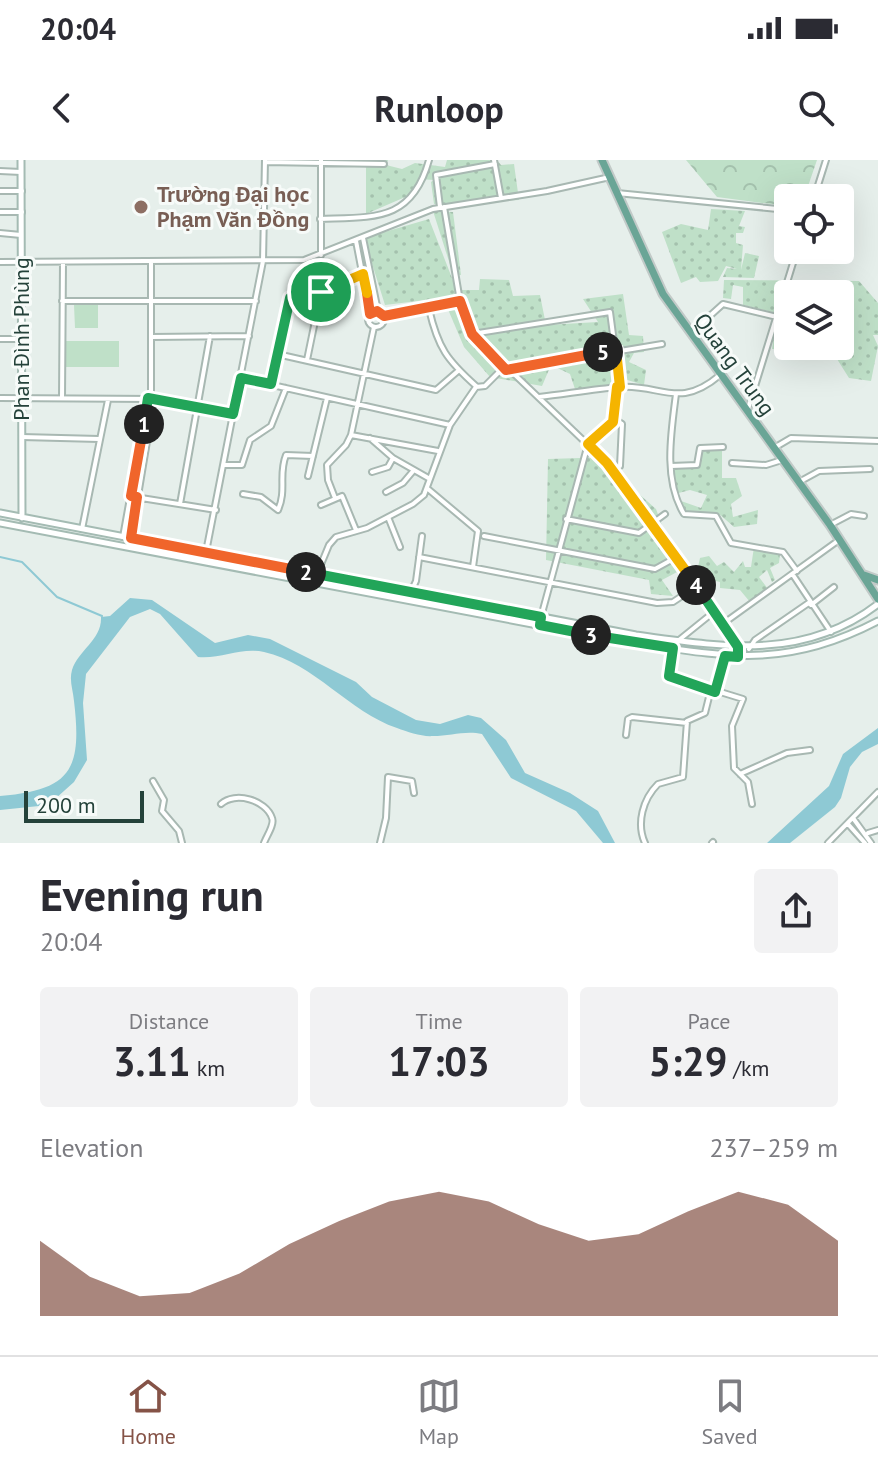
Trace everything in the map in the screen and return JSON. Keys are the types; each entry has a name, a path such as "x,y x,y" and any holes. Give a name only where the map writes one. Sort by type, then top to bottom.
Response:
{"main road":[{"name":"Quang Trung","path":"602,160 663,294 840,539 878,602"},
{"path":"864,575 878,580"}],"street":[{"name":"Phan Đình Phùng","path":"21,160 22,518"},
{"path":"320,219 374,218 409,202 429,160"},
{"path":"474,160 476,167"},
{"path":"818,184 826,160"},
{"path":"207,561 263,261 265,161 384,164"},
{"path":"321,162 321,255"},
{"path":"501,198 495,162 436,175 460,301 472,334 505,369 588,444 652,524 724,623 738,647 738,657"},
{"path":"0,171 21,172"},
{"path":"0,262 263,261 321,255 442,207 610,177"},
{"path":"0,191 22,191"},
{"path":"617,193 774,209"},
{"path":"0,212 22,212"},
{"path":"0,233 21,235"},
{"path":"363,238 378,311 384,316 460,301"},
{"path":"356,241 370,314 368,321 374,327"},
{"path":"123,537 134,496 151,399 151,261"},
{"path":"62,398 63,263"},
{"path":"271,384 290,298 321,292 363,274"},
{"path":"307,360 321,292"},
{"path":"62,301 256,301"},
{"path":"690,334 723,304 774,316"},
{"path":"429,309 436,339 458,371 476,387 485,386 505,369 662,344"},
{"path":"370,314 378,311"},
{"path":"472,334 607,312 611,314 619,387 614,419 612,425 588,444 557,551 540,625"},
{"path":"374,327 383,323 384,316"},
{"path":"747,411 774,326"},
{"path":"335,498 328,480 327,465 351,435 374,327"},
{"path":"180,504 210,336"},
{"path":"151,337 249,336"},
{"path":"0,339 21,339"},
{"path":"277,354 436,390 458,371"},
{"path":"539,397 619,387 676,394 706,387 720,375"},
{"path":"241,378 450,425"},
{"path":"317,574 332,540 413,504 428,489 438,451 450,425 476,387"},
{"path":"224,465 242,465 250,440 271,426 286,388"},
{"path":"676,394 672,496 684,514 716,516 731,543 783,552 810,603 836,641"},
{"path":"0,398 151,399 233,414"},
{"path":"308,476 327,398"},
{"path":"82,529 108,400"},
{"path":"614,419 622,424 624,432 620,466"},
{"path":"351,435 438,451"},
{"path":"22,437 99,439"},
{"path":"370,438 393,458 430,479"},
{"path":"774,448 791,438 878,441"},
{"path":"671,466 697,465 700,448 723,447"},
{"path":"243,494 261,497 278,510 284,486 280,475 286,455 313,456"},
{"path":"372,472 388,467 393,458"},
{"path":"732,463 766,465 782,460"},
{"path":"799,482 819,471 870,469"},
{"path":"386,492 403,483 414,470"},
{"path":"428,489 478,531 473,568"},
{"path":"134,496 216,510"},
{"path":"131,538 134,496"},
{"path":"321,505 344,497 356,530"},
{"path":"0,513 541,617 678,641 749,649 801,642 831,632 858,620 878,602"},
{"path":"566,519 639,533 665,514"},
{"path":"830,525 851,514 864,516"},
{"path":"388,517 400,547"},
{"path":"0,523 540,625 725,656 779,656 836,641 878,622"},
{"path":"412,600 422,536"},
{"path":"484,536 655,569 676,557"},
{"path":"724,623 840,539"},
{"path":"419,557 664,603 676,601 697,586"},
{"path":"749,649 755,640 834,587"},
{"path":"678,641 715,611"},
{"path":"673,648 669,676 743,699 732,726 734,768 749,785 752,804"},
{"path":"645,843 639,823 652,789 684,775 687,723 692,716 705,713 725,656"},
{"path":"626,735 628,719 632,717 687,723"},
{"path":"740,774 787,753 810,750"},
{"path":"380,843 388,804 388,777 412,781 414,793"},
{"path":"153,781 164,800 162,811 179,831 182,843"},
{"path":"828,843 878,792"},
{"path":"221,804 235,797 251,798 271,815 273,822 264,843"},
{"path":"853,818 868,833 871,843"},
{"path":"848,824 865,843"},
{"path":"868,833 878,830"}],"green space":[{"path":"366,160 388,160 386,165 402,169 415,163 445,167 447,160 497,160 501,165 514,164 519,200 434,204 431,182 434,180 418,179 410,195 366,214"},
{"path":"686,160 817,160 809,184 774,184 774,204 717,197"},
{"path":"711,209 745,211 739,226 745,227 743,233 736,233 736,243 743,245 741,270 745,253 759,256 754,278 723,277 727,268 737,269 726,266 718,281 700,282 696,277 681,283 662,232 681,224 708,230"},
{"path":"433,211 453,212 461,275 453,274"},
{"path":"429,219 459,296 385,305 364,238"},
{"path":"480,279 509,280 513,296 540,295 546,325 598,322 583,299 623,294 629,335 643,336 644,352 634,353 629,362 646,370 644,385 624,379 614,391 575,389 570,374 551,365 542,386 490,377 464,347 447,307 463,299 461,290 479,290"},
{"path":"724,280 774,280 774,312 743,305 743,287 733,285 731,299 723,298"},
{"path":"854,281 859,281 878,303 878,335 873,335 878,346 871,381 849,378 838,360 854,360"},
{"path":"98,304 98,328 75,328 74,305"},
{"path":"66,341 119,341 119,367 66,367"},
{"path":"702,450 722,450 722,478 736,478 742,496 731,504 733,517 758,510 757,524 734,527 718,513 688,514 681,501 701,508 707,495 690,490 675,494 674,467 700,467"},
{"path":"612,457 630,486 656,509 679,571 662,580 673,596 651,594 649,580 546,560 548,459"},
{"path":"754,547 780,554 779,563 770,568 775,580 772,582 767,570 759,577 768,589 750,602 740,590 720,588 720,582 712,580 706,592 695,580 703,574 698,567 700,558 709,556 717,566 724,562 734,572 743,561 745,567 751,567"}],"water":[{"path":"130,598 152,600 215,643 248,635 270,639 356,682 372,697 416,720 440,724 468,715 481,718 506,740 525,773 570,793 598,811 615,843 603,843 576,811 511,778 482,734 429,736 397,728 363,711 299,666 264,652 198,657 160,614 150,609 130,617 86,674 83,703 87,760 74,782 55,799 39,806 0,810 0,796 43,788 67,772 76,744 72,670 98,632 101,617 110,616"},
{"path":"878,728 878,744 862,752 850,767 841,798 835,807 790,843 767,843 829,786 843,754"}],"waterway":[{"path":"0,557 22,562 57,597 102,616"}],"place":[{"name":"Trường Đại học Phạm Văn Đồng","path":"141,207"}],"route":[{"path":"363,274 370,314 377,311 384,316 460,301 472,334 506,370 616,350 620,387 617,387 613,422 588,444 607,463 736,642 738,657 725,656 717,691 712,694 703,686 670,678 667,669 673,648 540,625 541,617 131,538 137,497 131,496 148,398 233,414 241,378 271,384 290,298 321,292 363,274"}]}
